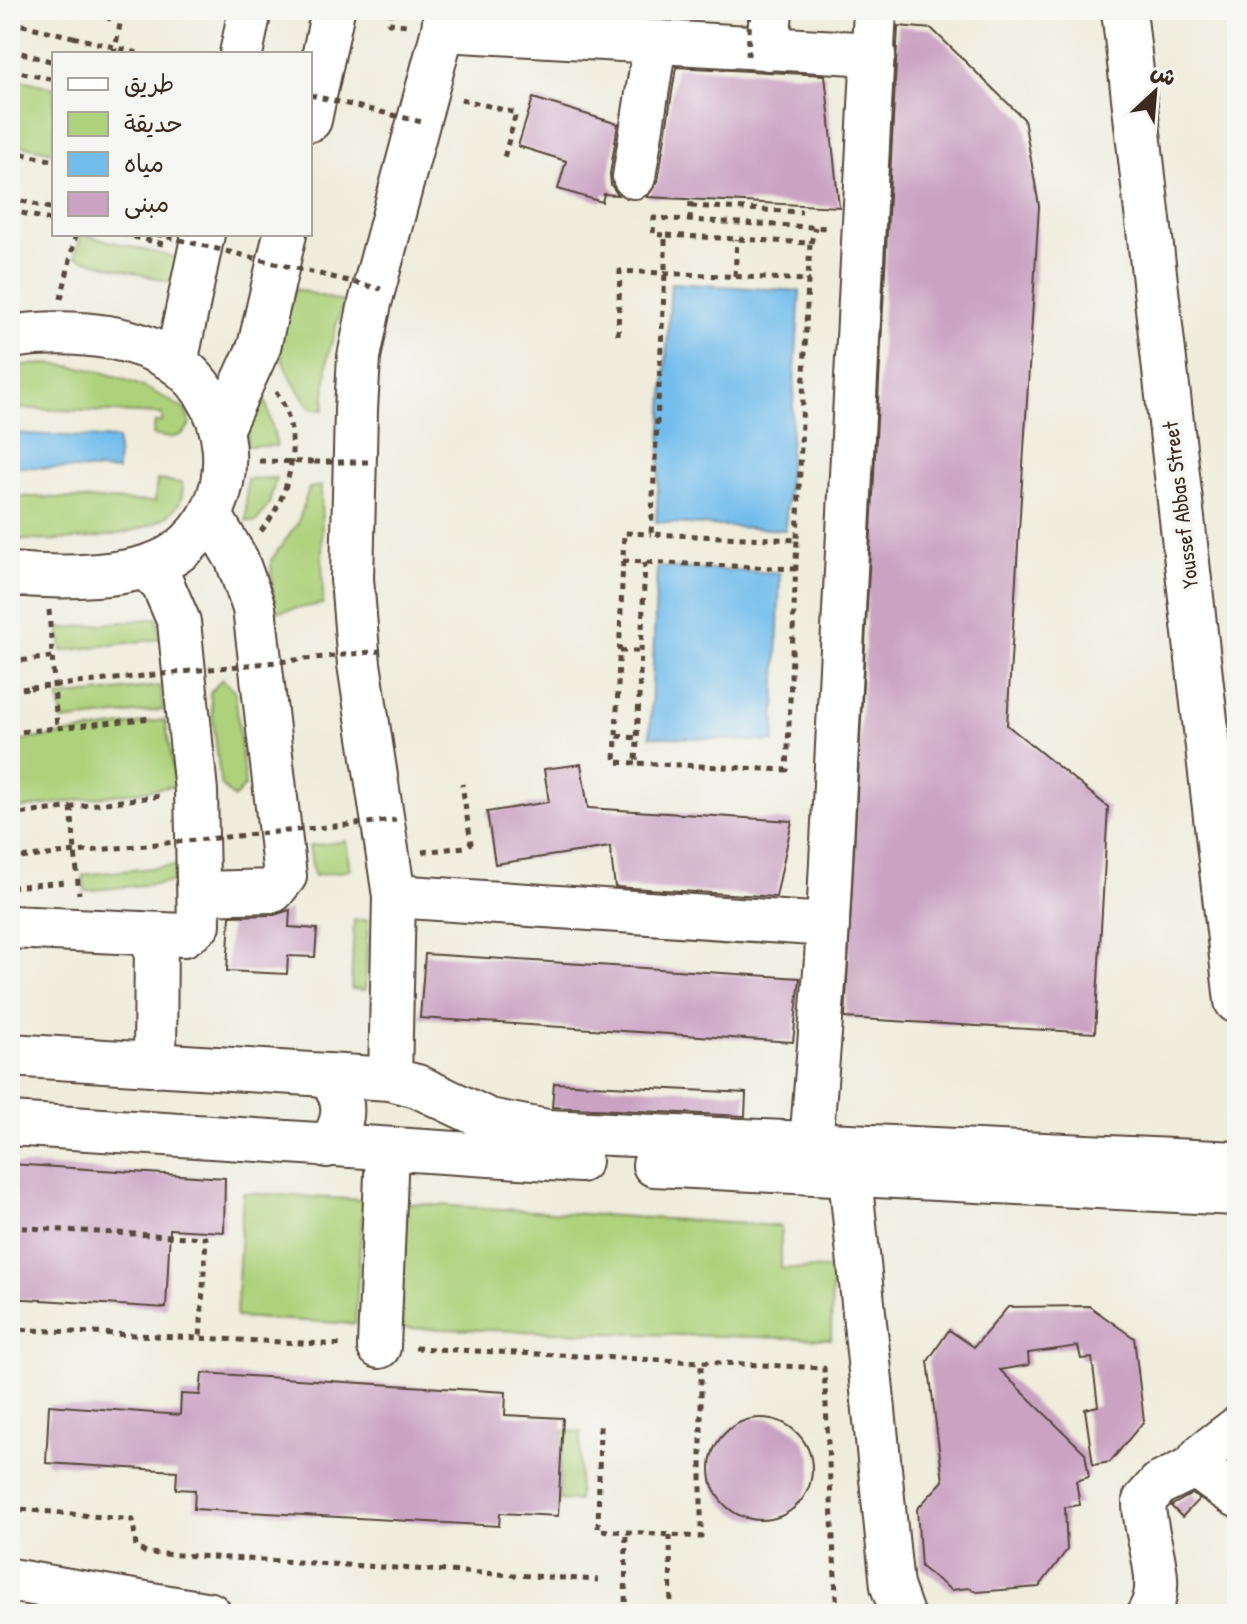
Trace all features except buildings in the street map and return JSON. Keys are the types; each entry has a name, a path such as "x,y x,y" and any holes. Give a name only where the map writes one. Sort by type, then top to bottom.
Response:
{"main road":[{"name":"Youssef Abbas Street","path":"1124,10 1237,1001"}],"lane":[{"path":"241,52 250,10"},
{"path":"312,110 333,10"},
{"path":"811,1144 828,925 875,10"},
{"path":"390,1079 394,896 359,664 352,579 356,410 359,357 370,303 444,20 655,43 748,34 874,54"},
{"path":"634,177 655,43"},
{"path":"176,363 203,236"},
{"path":"28,575 146,567 175,555 211,516 221,496 285,236"},
{"path":"10,337 52,334 132,343 159,352 176,363 205,392 233,446"},
{"path":"201,893 273,891 285,876 257,628 248,584 211,516"},
{"path":"10,927 184,935 196,929 201,918 196,791 179,622 163,585 146,567"},
{"path":"394,896 828,925"},
{"path":"155,1065 156,934"},
{"path":"10,1055 390,1079 417,1086 489,1120 547,1131 1237,1163"},
{"path":"327,1075 338,1087 343,1119 327,1146"},
{"path":"10,1124 387,1150 1237,1194"},
{"path":"379,1347 387,1150"},
{"path":"850,1176 892,1586 902,1614"},
{"path":"1237,1428 1201,1453 1198,1465 1202,1475 1237,1496"},
{"path":"1148,1614 1155,1602 1157,1587 1144,1501 1159,1484 1198,1465"},
{"path":"10,1580 210,1614"}],"path":[{"path":"72,10 111,19"},
{"path":"114,52 123,10"},
{"path":"748,34 750,10"},
{"path":"10,22 134,52"},
{"path":"10,50 52,61"},
{"path":"10,70 52,80"},
{"path":"312,95 426,123"},
{"path":"453,109 456,98 516,113 504,158"},
{"path":"10,151 52,161"},
{"path":"10,198 52,209"},
{"path":"690,220 691,202 790,208 802,212"},
{"path":"10,210 52,220"},
{"path":"654,218 815,227 813,244 665,235 653,234 654,218"},
{"path":"651,534 665,235"},
{"path":"52,334 76,236"},
{"path":"164,236 381,289"},
{"path":"735,276 737,239"},
{"path":"797,540 624,533 615,762 787,770 810,243"},
{"path":"618,335 620,271 808,280"},
{"path":"237,560 275,513 291,462 285,408 270,384 252,366"},
{"path":"233,446 291,462 369,462"},
{"path":"623,561 796,569"},
{"path":"636,763 645,562"},
{"path":"28,575 52,657 57,728"},
{"path":"10,690 381,651"},
{"path":"620,651 641,651"},
{"path":"10,662 52,657"},
{"path":"10,733 188,714"},
{"path":"617,736 637,738"},
{"path":"417,846 425,853 469,845 462,784"},
{"path":"10,815 196,791"},
{"path":"71,807 83,930"},
{"path":"10,859 396,820"},
{"path":"10,887 66,882"},
{"path":"10,1227 206,1238 200,1338"},
{"path":"600,1426 598,1530 701,1537 701,1362"},
{"path":"824,1368 837,1614"},
{"path":"10,1508 133,1520 136,1547 146,1553 598,1580"},
{"path":"625,1614 626,1532"},
{"path":"670,1535 671,1614"}],"green space":[{"path":"10,77 52,88 52,152 10,143"},
{"path":"80,236 89,236 177,258 171,282 75,257"},
{"path":"295,289 343,302 328,355 324,410 310,408 283,363 283,326"},
{"path":"48,364 102,372 153,391 185,410 190,424 179,436 165,437 153,435 155,422 162,422 162,414 10,408 10,366"},
{"path":"258,398 266,402 277,446 246,446 252,403"},
{"path":"276,478 269,504 256,522 246,521 247,479"},
{"path":"157,480 182,483 179,503 165,517 142,528 83,539 10,538 10,496 155,502"},
{"path":"321,486 323,604 274,612 271,560 298,523 309,488"},
{"path":"157,618 160,639 62,651 59,629"},
{"path":"222,679 235,691 245,786 234,798 221,785 210,693"},
{"path":"160,686 163,710 62,721 59,697"},
{"path":"165,720 176,786 10,810 10,742"},
{"path":"346,841 350,870 314,876 309,846"},
{"path":"181,865 183,881 85,891 83,875"},
{"path":"354,920 368,920 365,990 351,989"},
{"path":"243,1193 363,1200 355,1324 236,1317"},
{"path":"404,1203 781,1226 781,1268 832,1269 831,1339 401,1328"},
{"path":"562,1431 581,1432 578,1501 559,1500"}],"water":[{"path":"671,283 800,291 785,530 656,522"},
{"path":"10,433 118,439 117,471 10,466"},
{"path":"657,567 780,573 774,742 650,736"}]}
